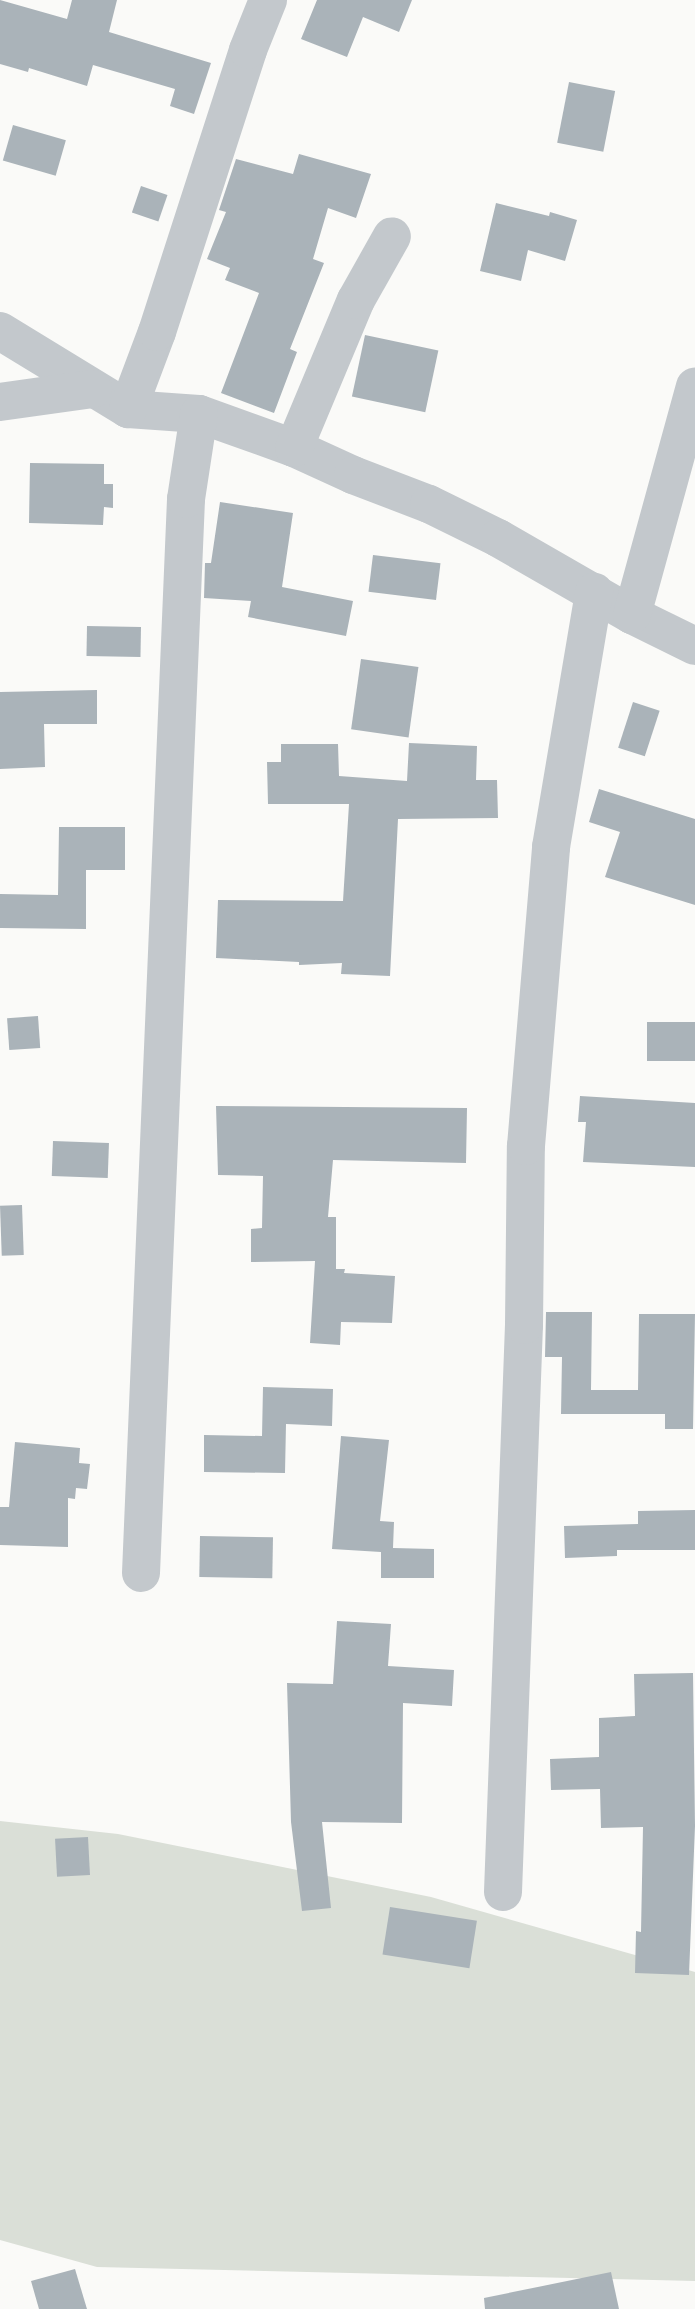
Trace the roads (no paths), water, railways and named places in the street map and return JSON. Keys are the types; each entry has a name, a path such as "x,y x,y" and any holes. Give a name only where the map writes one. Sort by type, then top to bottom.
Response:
{"street":[{"path":"128,409 157,332 244,63 268,0"},
{"path":"294,448 356,300 392,236"},
{"path":"0,331 128,409 199,414 294,448 353,475 429,504 498,538 632,615 695,646"},
{"path":"632,615 695,387"},
{"path":"0,402 93,389"},
{"path":"141,1573 186,499 199,414"},
{"path":"503,1892 524,1325 526,1146 551,847 594,592"}]}
